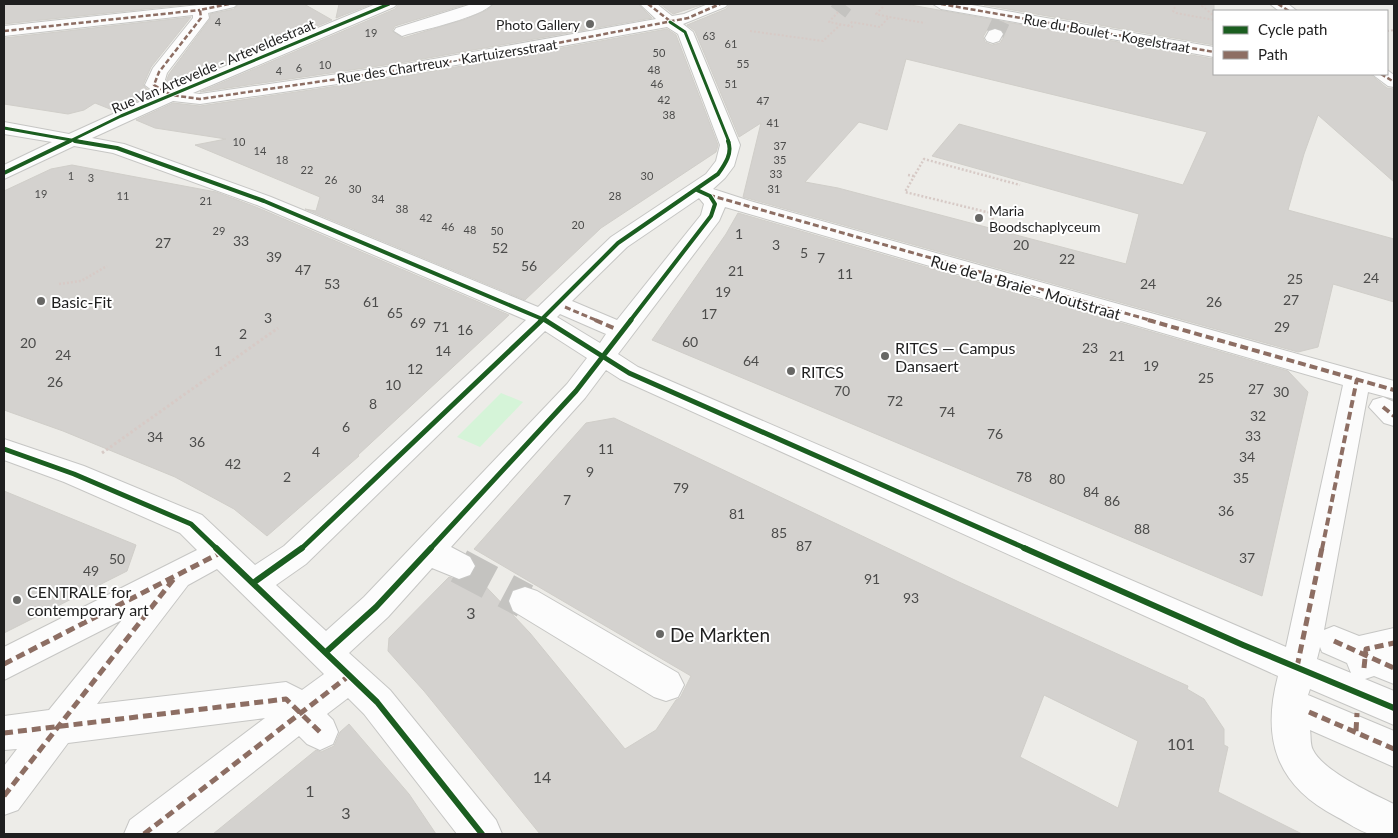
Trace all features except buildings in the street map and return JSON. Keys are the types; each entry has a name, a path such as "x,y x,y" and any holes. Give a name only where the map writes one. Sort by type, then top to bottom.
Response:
{"street":[{"path":"4,31 200,10 228,4"},
{"name":"Rue Van Artevelde - Arteveldestraat","path":"4,174 121,116 389,4"},
{"path":"402,31 464,13 484,4"},
{"path":"253,583 295,555 503,355 554,313 619,242 704,193 728,160 730,145 685,32 648,4"},
{"name":"Rue des Chartreux - Kartuizersstraat","path":"171,95 200,99 406,69 670,22 688,18 720,4"},
{"name":"Rue du Boulet - Kogelstraat","path":"941,4 998,27 1213,52"},
{"path":"171,95 154,85 159,72 202,18 200,10"},
{"path":"1383,75 1394,82"},
{"path":"4,128 117,148 264,200 554,313 616,329"},
{"path":"144,834 310,723 338,664 376,607 576,391 710,216 715,204 704,193"},
{"name":"Rue de la Braie - Moutstraat","path":"704,193 1175,330 1357,379 1390,404"},
{"path":"554,313 603,357 628,373 1297,668 1394,708"},
{"path":"1357,379 1297,668 1288,702 1294,749 1298,760 1310,774 1339,797 1394,825"},
{"path":"4,448 74,474 191,524 377,702 407,737 482,834"},
{"path":"428,550 459,566"},
{"path":"4,664 222,552"},
{"path":"4,796 176,576"},
{"path":"525,601 666,685"},
{"path":"1334,641 1379,659"},
{"path":"4,733 286,699 310,723"},
{"path":"1309,712 1356,722 1394,749"}],"path":[{"path":"1206,4 1202,6 1213,15"},
{"path":"882,7 876,14 889,17"},
{"path":"1175,7 1173,10 1176,13 1213,20"},
{"path":"838,12 829,22 854,27"},
{"path":"848,26 852,22 880,27"},
{"path":"750,31 762,31 823,41 840,24"},
{"path":"1000,224 991,222 995,214 905,192 924,160 1020,184"},
{"path":"908,175 914,176"},
{"path":"59,284 81,281 107,266"},
{"path":"74,474 278,328"}],"green space":[{"path":"501,393 523,402 480,447 457,437"}],"tunnel":[{"path":"838,12 844,4"},
{"path":"995,34 1001,21"},
{"path":"459,566 525,601"}],"marked path":[{"path":"229,4 200,10 201,18 159,72 154,85 171,95 200,99 406,69 542,46 688,18 720,4"},
{"path":"648,4 661,16 674,24"},
{"path":"941,4 1213,52"},
{"path":"1278,4 1287,10"},
{"path":"4,31 200,10"},
{"path":"1383,75 1394,82"},
{"path":"709,195 1394,390"},
{"path":"565,307 616,329"},
{"path":"1297,667 1357,379"},
{"path":"1383,407 1394,416"},
{"path":"4,664 222,552"},
{"path":"4,796 176,576"},
{"path":"1334,641 1394,668"},
{"path":"1364,668 1366,649 1394,643"},
{"path":"144,834 350,675"},
{"path":"4,733 286,699 320,732"},
{"path":"1309,712 1394,749"},
{"path":"1356,731 1357,713"}],"cycle path":[{"path":"4,173 121,116 389,4"},
{"path":"253,583 295,555 503,355 533,329 618,243 642,224 694,192 718,174 728,160 730,145 685,32 670,22"},
{"path":"4,128 117,148 264,201 542,318 629,373 1243,645 1394,708"},
{"path":"326,652 376,607 576,391 711,216 715,204 710,196 697,190"},
{"path":"4,449 74,474 191,524 377,702 482,834"}],"place":[{"name":"Photo Gallery","path":"590,24"},
{"name":"Maria Boodschaplyceum","path":"979,218"},
{"name":"Basic-Fit","path":"41,301"},
{"name":"RITCS — Campus Dansaert","path":"885,356"},
{"name":"RITCS","path":"791,371"},
{"name":"CENTRALE for contemporary art","path":"17,600"},
{"name":"De Markten","path":"660,634"}]}
